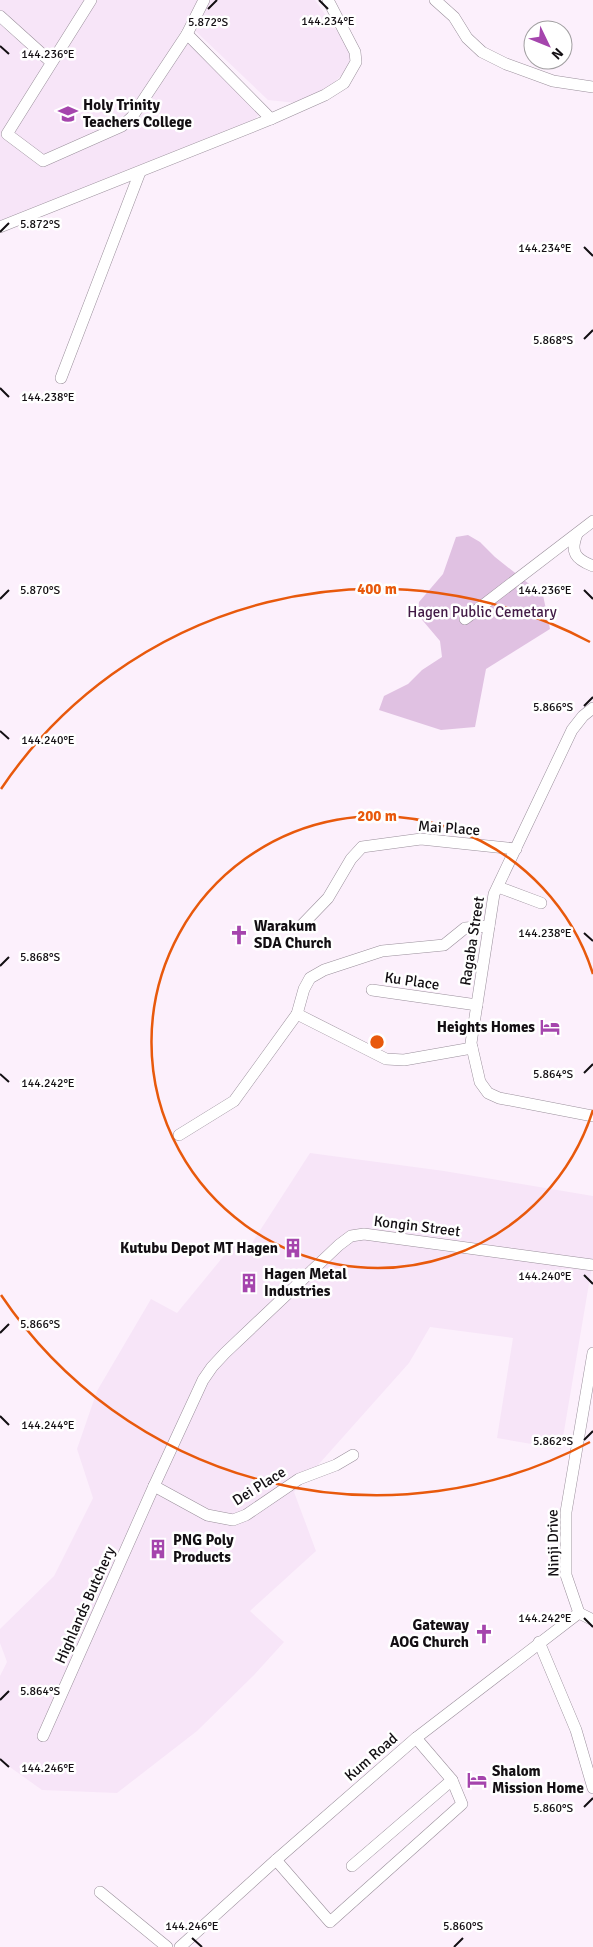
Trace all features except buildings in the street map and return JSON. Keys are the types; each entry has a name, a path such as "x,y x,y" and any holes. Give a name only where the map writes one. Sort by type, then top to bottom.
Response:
{"street":[{"path":"91,0 7,134 43,161 122,126 132,117 187,34 204,0"},
{"path":"0,227 271,119 325,95 344,83 356,62 355,52 328,0"},
{"path":"435,0 454,17 467,38 482,52 506,64 553,81 593,87"},
{"path":"0,16 51,62"},
{"path":"187,34 271,119"},
{"path":"61,378 140,172"},
{"path":"465,619 593,522"},
{"path":"577,534 573,546 575,554 582,561 593,566"},
{"name":"Ragaba Street","path":"593,708 583,716 572,730 494,894 471,1042 480,1082 488,1092 499,1098 593,1116"},
{"name":"Mai Place","path":"300,927 328,898 351,858 362,847 421,838 516,849"},
{"path":"498,887 541,903"},
{"path":"179,1135 234,1101 297,1014 304,989 310,978 324,970 382,951 444,945 466,928 488,926"},
{"name":"Ku Place","path":"372,990 477,1005"},
{"path":"297,1014 386,1059 404,1060 472,1048"},
{"name":"Kongin Street","path":"154,1486 203,1380 212,1367 339,1245 351,1236 364,1234 593,1265"},
{"name":"Ninji Drive","path":"579,1613 566,1575 566,1512 593,1353"},
{"name":"Dei Place","path":"154,1486 207,1515 233,1520 246,1515 299,1479 336,1465 353,1456"},
{"name":"Highlands Butchery","path":"44,1736 154,1486"},
{"path":"579,1613 593,1620"},
{"name":"Kum Road","path":"180,1947 416,1738 579,1613"},
{"path":"539,1642 576,1730 593,1788"},
{"path":"276,1860 330,1922 462,1804 452,1780 416,1738"},
{"path":"352,1866 452,1780"},
{"path":"100,1892 167,1947"}],"shaded area":[{"name":"Holy Trinity Teachers College","path":"0,0 315,0 352,52 346,71 328,88 297,103 268,100 186,22 130,124 138,120 187,42 260,113 255,119 112,176 0,228"},
{"path":"310,1153 444,1171 593,1196 593,1260 561,1449 497,1438 513,1338 430,1327 409,1363 294,1492 316,1551 250,1611 284,1642 254,1675 197,1731 117,1793 42,1790 0,1760 0,1676 7,1662 0,1643 0,1629 54,1576 93,1498 77,1449 97,1391 151,1299 177,1313 236,1241 250,1246"}],"green space":[{"name":"Hagen Public Cemetary","path":"468,535 480,542 495,557 543,595 550,629 486,669 475,727 441,730 379,710 384,696 408,684 422,670 442,657 440,641 418,615 419,602 443,574 456,537"}],"place":[{"name":"Holy Trinity Teachers College","path":"68,114"},
{"name":"Warakum SDA Church","path":"239,935"},
{"name":"Heights Homes","path":"550,1027"},
{"name":"Kutubu Depot MT Hagen","path":"293,1248"},
{"name":"Hagen Metal Industries","path":"249,1283"},
{"name":"PNG Poly Products","path":"158,1549"},
{"name":"Gateway AOG Church","path":"484,1634"},
{"name":"Shalom Mission Home","path":"477,1780"}]}
